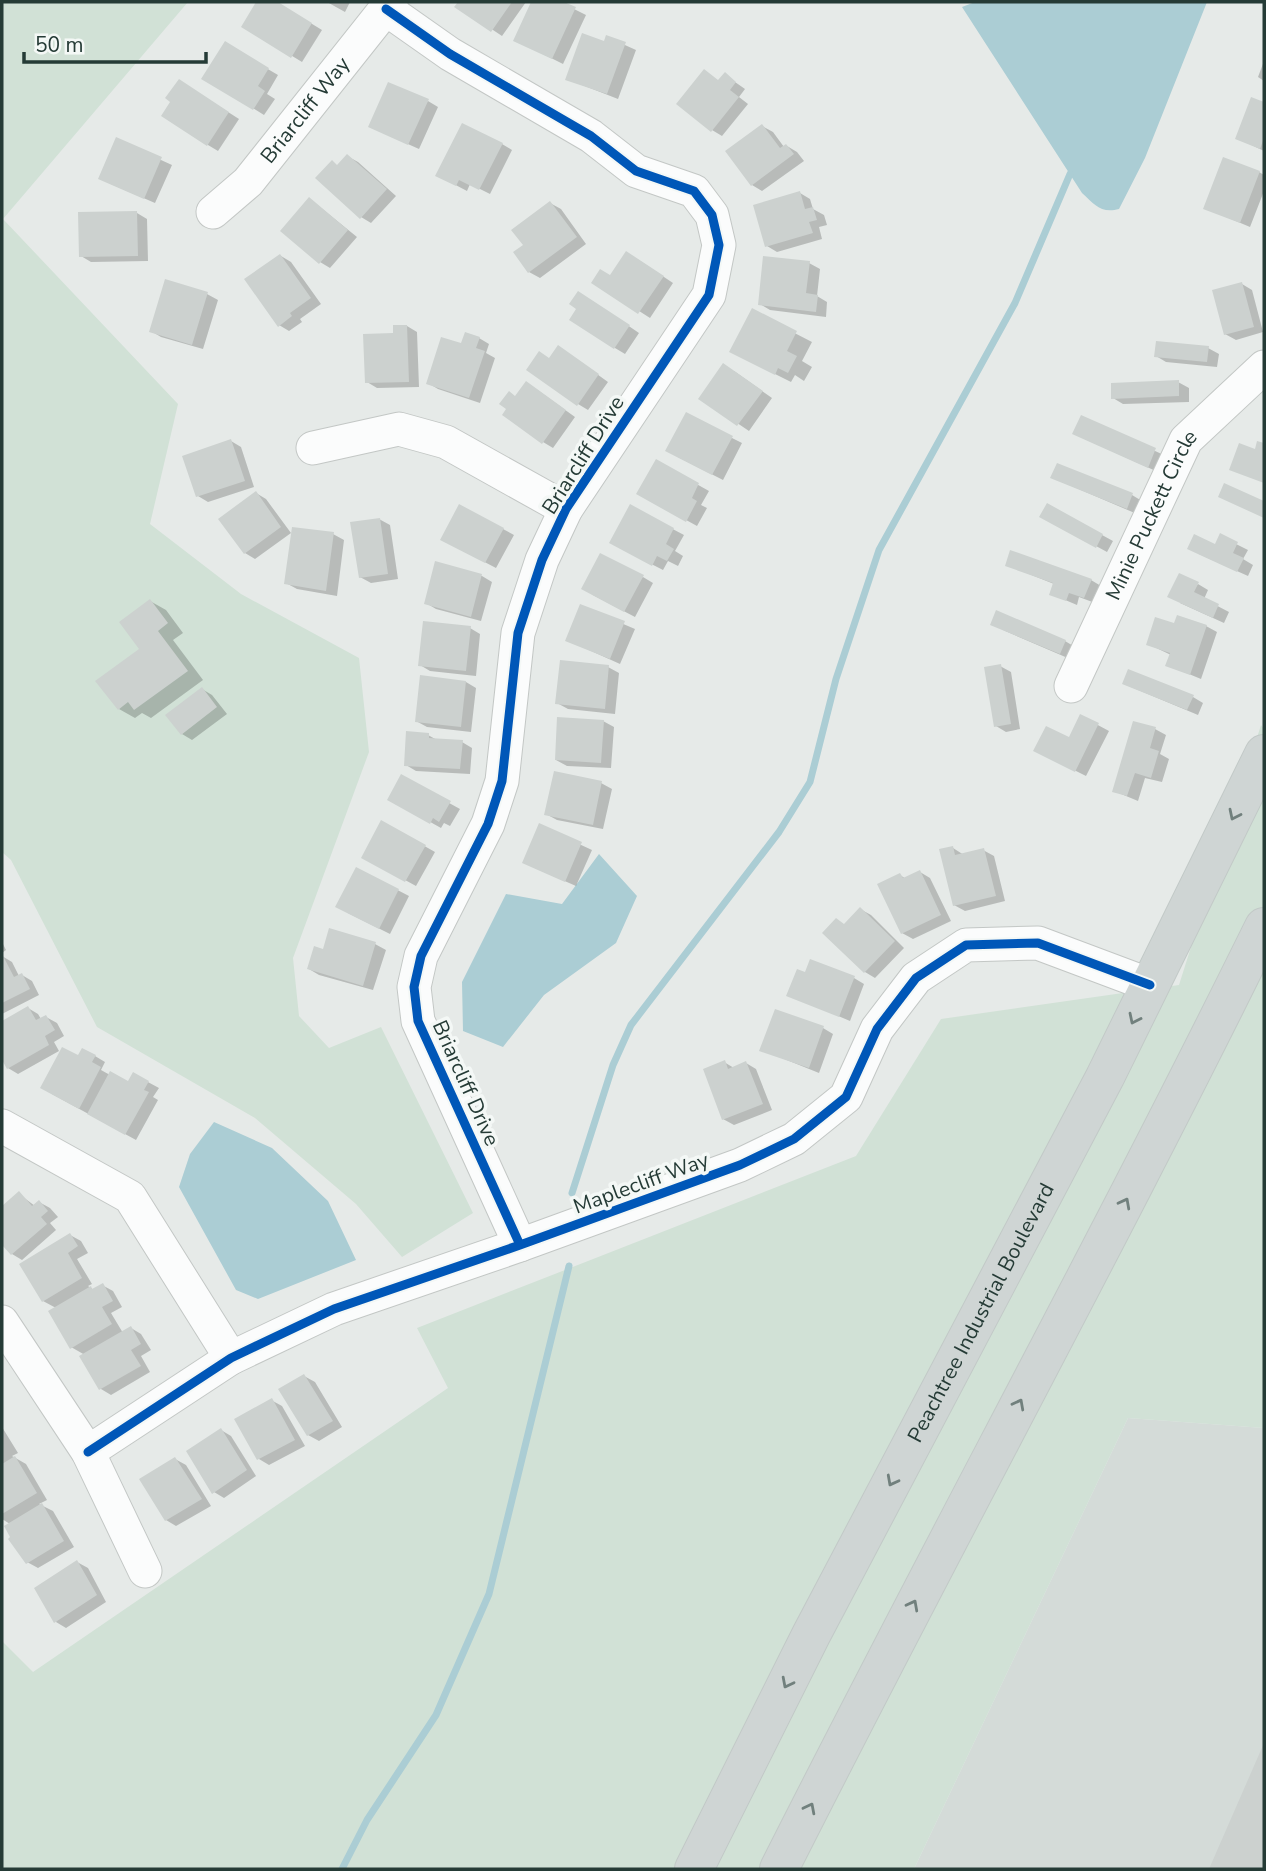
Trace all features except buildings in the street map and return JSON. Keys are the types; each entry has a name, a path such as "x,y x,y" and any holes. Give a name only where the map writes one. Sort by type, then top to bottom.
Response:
{"main road":[{"name":"Peachtree Industrial Boulevard","path":"694,1869 811,1635 1105,1077 1264,754"},
{"path":"779,1869 879,1670 1174,1111 1264,927"}],"street":[{"name":"Briarcliff Way","path":"213,212 248,182 389,5"},
{"name":"Briarcliff Drive","path":"389,5 450,54 591,136 636,171 694,191 712,215 719,245 709,295 566,509 542,559 518,633 502,781 488,824 421,956 414,987 418,1021 520,1245"},
{"name":"Minie Puckett Circle","path":"1071,686 1186,440 1264,367"},
{"path":"313,447 399,429 446,442 566,509"},
{"name":"Maplecliff Way","path":"88,1452 231,1358 334,1309 740,1165 794,1139 846,1097 877,1029 916,978 966,945 1038,943 1150,985"},
{"path":"2,1126 130,1197 231,1358"},
{"path":"2,1322 88,1452 145,1572"}],"shaded area":[{"path":"1128,1418 1264,1428 1264,1869 914,1869"}],"green space":[{"path":"2,2 188,2 3,219 178,404 150,524 241,594 359,658 369,752 293,958 299,1016 329,1048 381,1027 473,1213 402,1257 356,1204 255,1118 97,1027 11,860 2,852"},
{"path":"1261,725 1264,729 1264,1428 1128,1418 914,1869 2,1869 2,1641 33,1672 448,1388 417,1328 856,1156 941,1019 1179,985"}],"water":[{"path":"975,2 1207,2 1145,158 1119,209 1103,209 1082,193 962,7"},
{"path":"599,854 637,896 616,943 544,995 503,1047 463,1031 462,982 506,894 562,904"},
{"path":"214,1122 272,1148 328,1201 356,1260 258,1299 236,1290 179,1187 190,1154"}],"waterway":[{"path":"572,1193 613,1065 631,1025 779,832 810,782 836,679 879,550 1015,303 1070,174"},
{"path":"342,1869 367,1820 436,1715 489,1594 569,1266"}],"cycle path":[{"path":"386,9 450,54 591,136 636,171 694,191 712,215 719,245 709,295 566,509 542,560 518,633 502,781 488,824 421,956 414,987 418,1021 520,1245"},
{"path":"88,1452 231,1358 334,1309 740,1165 794,1139 846,1097 877,1029 916,978 966,945 1038,943 1150,985"}]}
